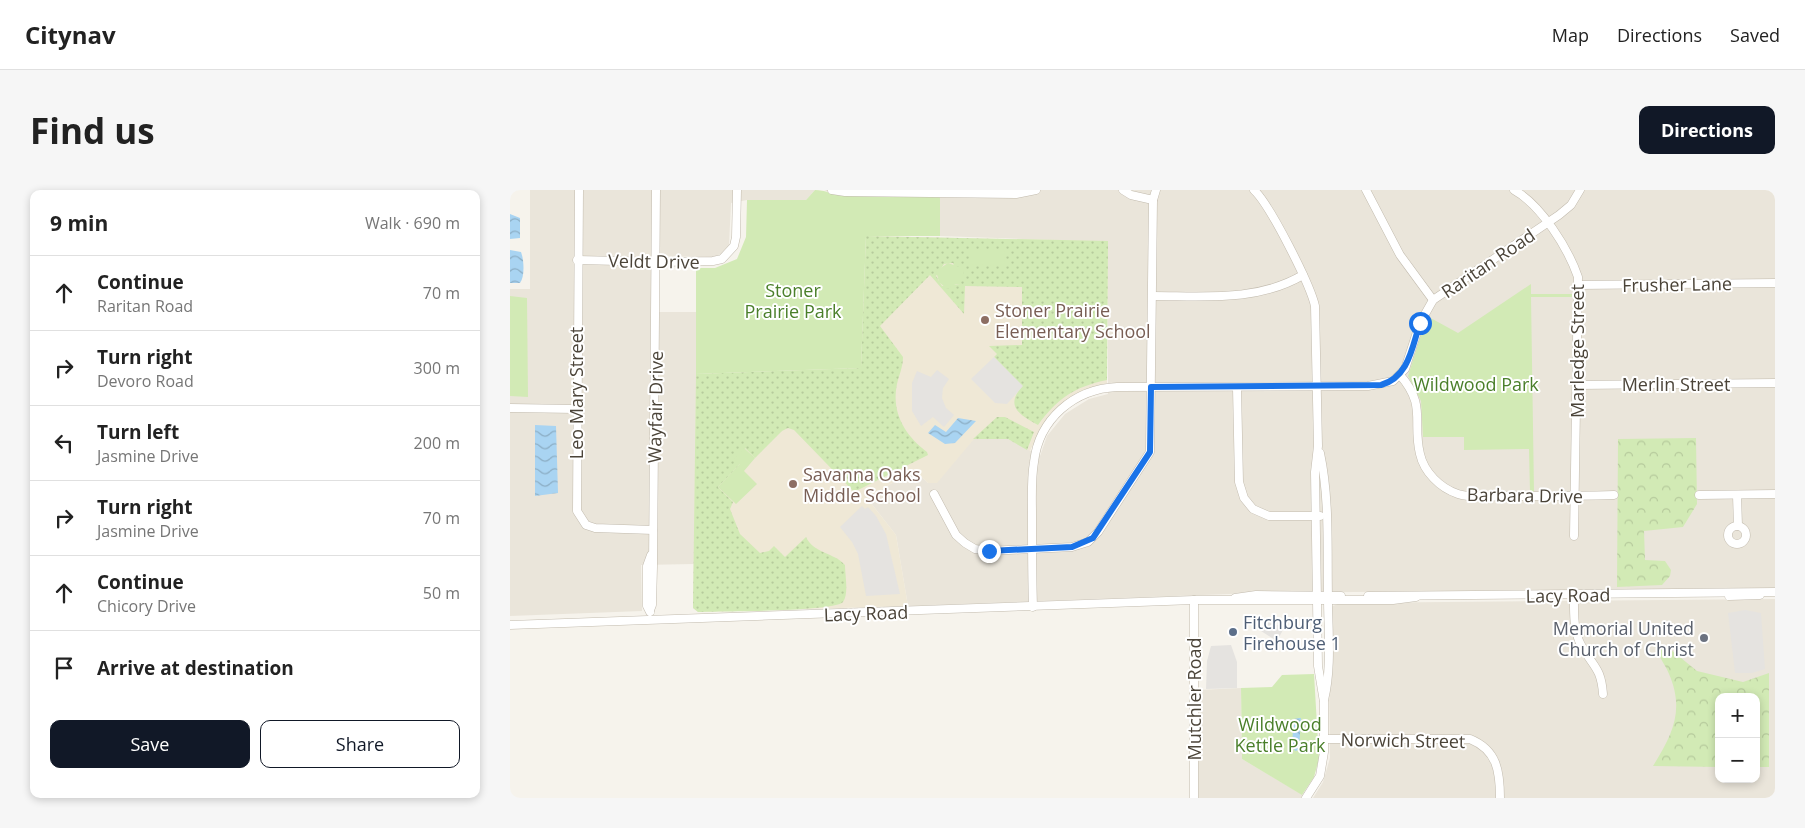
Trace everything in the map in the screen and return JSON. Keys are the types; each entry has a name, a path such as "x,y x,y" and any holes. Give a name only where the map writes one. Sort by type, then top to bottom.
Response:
{"street":[{"name":"Leo Mary Street","path":"579,190 576,505 586,525 595,528 653,530"},
{"name":"Wayfair Drive","path":"650,619 650,610 647,606 647,566 652,553 653,530 656,190"},
{"name":"Veldt Drive","path":"577,260 713,261 728,254 734,246 736,237 737,190"},
{"path":"832,190 854,193 1016,194 1036,190"},
{"path":"1123,190 1131,195 1153,200"},
{"path":"934,494 956,535 970,547 989,551 1081,545 1098,532 1150,452 1153,200 1156,190"},
{"path":"1254,190 1264,203 1303,275 1315,306 1318,446 1315,472 1317,516 1317,650 1319,684 1324,702"},
{"path":"1366,190 1400,255 1433,300"},
{"name":"Marledge Street","path":"1514,190 1533,204 1548,224 1573,262 1578,285 1574,536"},
{"name":"Raritan Road","path":"1400,375 1408,362 1420,323 1433,300 1548,224 1571,205 1580,190"},
{"path":"1153,296 1250,295 1280,288 1303,275"},
{"name":"Frusher Lane","path":"1578,285 1775,283"},
{"path":"1033,607 1034,462 1037,446 1046,426 1065,406 1088,392 1112,387 1237,388 1381,385 1393,381 1400,375"},
{"name":"Barbara Drive","path":"1400,375 1411,390 1417,405 1418,444 1423,463 1440,484 1450,491 1468,496 1614,495"},
{"name":"Merlin Street","path":"1577,385 1775,383"},
{"path":"1237,388 1239,482 1243,497 1253,509 1269,516 1327,516"},
{"path":"510,408 576,409"},
{"path":"1306,798 1322,770 1324,702 1328,684 1327,516 1324,474 1318,446"},
{"path":"1699,495 1775,494"},
{"path":"1737,495 1738,526"},
{"name":"Lacy Road","path":"510,625 1221,600 1256,595 1393,600 1416,597 1720,593 1745,597 1772,592"},
{"path":"1574,595 1576,632 1580,644 1599,670 1603,694"},
{"name":"Mutchler Road","path":"1194,600 1194,798"},
{"path":"1317,650 1328,650"},
{"name":"Norwich Street","path":"1324,739 1470,739 1490,750 1498,766 1500,798"}],"shaded area":[{"path":"530,190 815,190 806,200 747,200 731,203 729,246 724,253 713,257 651,256 651,312 697,312 694,564 641,565 642,611 510,616 510,289 530,289"},
{"path":"825,190 1775,190 1775,588 1256,593 908,606 896,535 867,498 914,470 928,483 973,439 1008,439 1040,456 1047,436 1065,414 1089,399 1108,394 1108,242 940,236 939,193 840,195 830,194"},
{"path":"866,236 1108,241 1107,383 1075,394 1056,408 1042,425 1030,451 1008,439 974,439 937,483 928,483 914,470 867,498 896,535 908,606 698,612 693,608 696,374 861,368"},
{"path":"994,357 1023,386 1007,404 995,403 971,379"},
{"path":"937,370 949,379 943,388 942,398 946,408 954,415 944,427 933,417 921,426 912,411 912,383 917,371 931,377"},
{"path":"862,506 865,509 868,507 876,516 886,534 900,594 866,596 858,554 852,542 840,527"},
{"path":"1775,599 1775,798 1313,798 1323,782 1330,758 1328,608 1340,603"},
{"path":"1745,610 1761,613 1765,669 1752,673 1735,673 1728,613"},
{"path":"1269,621 1284,628 1277,641 1261,631"},
{"path":"1231,645 1237,662 1237,688 1206,689 1207,661 1211,646"},
{"path":"1241,688 1242,759 1308,798 1198,798 1198,690"}],"green space":[{"name":"Stoner Prairie Park","path":"815,190 840,195 940,193 940,236 866,236 861,368 696,374 696,268 715,268 737,259 746,237 747,200 806,200"},
{"path":"866,236 1108,241 1107,380 1085,386 1068,395 1038,425 1031,421 1016,409 1015,399 1022,386 994,357 997,354 989,346 1022,345 1022,287 965,286 964,314 930,275 880,326 903,357 896,395 898,414 906,431 928,455 854,492 794,430 788,428 782,431 755,458 745,448 740,464 718,487 733,502 730,509 740,534 760,553 769,551 774,546 785,557 806,537 819,550 841,561 845,565 846,584 846,594 843,602 820,608 698,612 693,608 696,374 861,368","holes":["953,263 960,284 942,286 936,276 944,264"]},
{"path":"969,249 1005,250 1004,266 969,264"},
{"path":"948,263 962,268 964,272 960,284 947,289 939,282 936,271"},
{"name":"Wildwood Park","path":"1531,284 1531,294 1572,294 1572,297 1531,297 1534,492 1530,492 1529,449 1464,450 1464,437 1423,437 1421,401 1408,376 1427,316 1458,333"},
{"path":"510,296 527,298 528,397 510,396"},
{"path":"997,417 1005,417 1034,432 1027,450 1008,439 973,439"},
{"path":"1696,438 1697,504 1683,527 1644,531 1645,560 1665,561 1671,570 1670,576 1662,585 1617,587 1618,439"},
{"path":"744,448 755,458 744,471 757,484 736,504 718,487 740,464 734,459"},
{"path":"1655,646 1670,649 1697,671 1743,682 1769,673 1769,767 1760,767 1760,693 1715,693 1715,767 1653,766 1671,733 1676,711 1674,687"},
{"name":"Wildwood Kettle Park","path":"1314,674 1319,759 1314,777 1302,795 1242,759 1241,688 1272,687 1282,675"}],"water":[{"path":"510,214 520,218 520,238 510,239"},
{"path":"510,250 521,252 522,255 523,272 520,283 510,283"},
{"path":"958,418 976,421 955,443 945,444 928,433 935,425 946,432"},
{"path":"535,425 556,426 558,493 535,496"},
{"path":"1301,718 1299,750 1295,751 1292,739 1294,719"}],"place":[{"name":"Stoner Prairie Elementary School","path":"985,320"},
{"name":"Savanna Oaks Middle School","path":"793,484"},
{"name":"Fitchburg Firehouse 1","path":"1233,632"},
{"name":"Memorial United Church of Christ","path":"1704,638"}],"route":[{"path":"989,551 1072,547 1088,542 1093,538 1150,452 1151,387 1237,388 1381,385 1393,381 1404,369 1420,323"}]}
